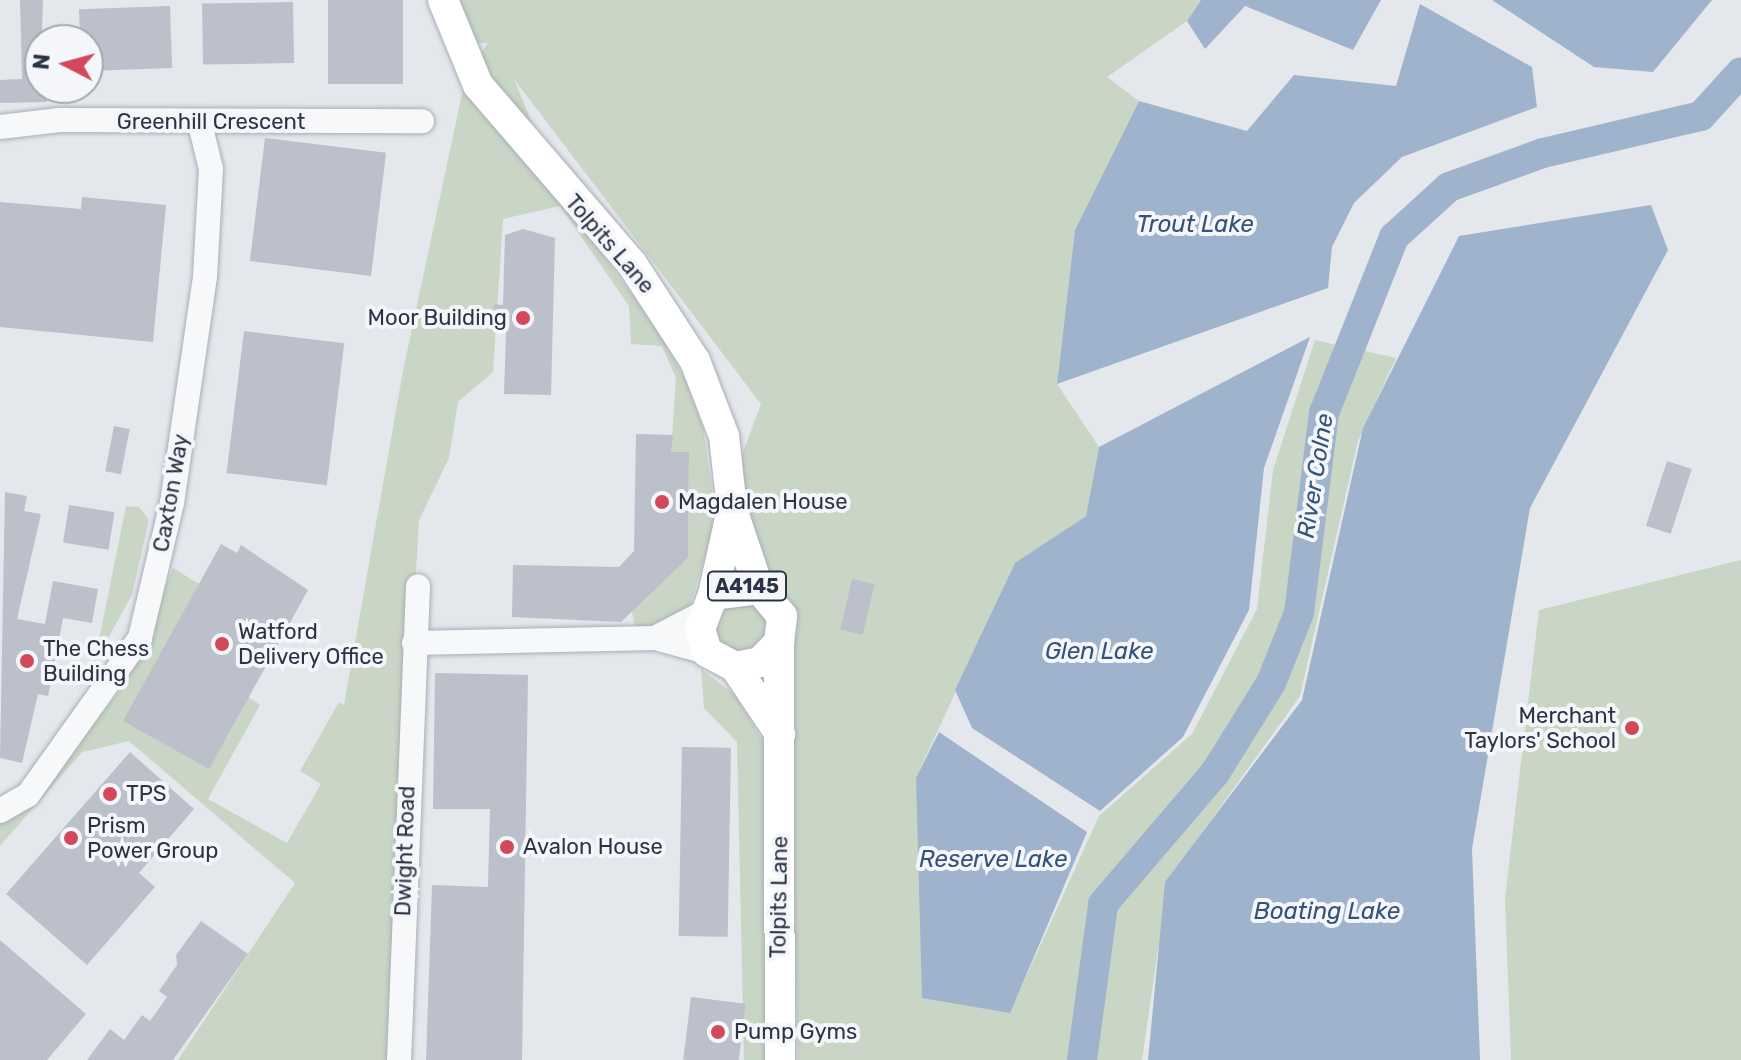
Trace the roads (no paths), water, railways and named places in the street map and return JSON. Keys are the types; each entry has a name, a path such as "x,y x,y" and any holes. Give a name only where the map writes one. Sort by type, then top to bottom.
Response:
{"main road":[{"name":"Tolpits Lane","path":"443,0 478,85 530,150 632,264 695,361 724,436 732,509 759,589 782,616 779,642 780,1060"},
{"name":"Tolpits Lane","path":"707,652 707,605 732,509"},
{"name":"A4145","path":"707,605 759,589"},
{"path":"735,667 760,662 779,642"},
{"path":"707,652 735,667 780,734"}],"street":[{"name":"Greenhill Crescent","path":"0,127 60,120 200,124 422,121"},
{"name":"Caxton Way","path":"0,811 28,795 140,638 172,503 205,277 211,169 200,124"},
{"name":"Dwight Road","path":"399,1060 418,586"},
{"path":"655,638 707,605"},
{"path":"414,643 655,638 707,652"}],"water":[{"path":"1201,0 1381,0 1353,50 1245,6 1205,49 1187,21"},
{"path":"1492,0 1712,0 1653,72 1594,67"},
{"name":"Trout Lake","path":"1420,4 1532,67 1537,107 1402,157 1354,203 1332,247 1328,288 1057,384 1075,230 1139,101 1247,131 1294,75 1396,86"},
{"name":"Boating Lake","path":"1651,205 1668,250 1530,508 1472,849 1480,1060 1148,1060 1165,882 1302,700 1363,428 1459,236"},
{"name":"Glen Lake","path":"1310,337 1264,468 1249,610 1183,737 1100,811 972,728 955,690 1015,563 1086,516 1099,447"},
{"name":"Reserve Lake","path":"939,732 1087,832 1010,1013 922,998 916,778"}],"waterway":[{"name":"River Colne","path":"1082,1060 1103,904 1215,773 1271,683 1299,613 1324,413 1394,237 1449,187 1543,153 1701,116 1741,72"}],"place":[{"name":"Moor Building","path":"523,318"},
{"name":"Magdalen House","path":"662,502"},
{"name":"Watford Delivery Office","path":"222,644"},
{"name":"The Chess Building","path":"27,661"},
{"name":"Merchant Taylors' School","path":"1632,728"},
{"name":"TPS","path":"110,794"},
{"name":"Prism Power Group","path":"71,838"},
{"name":"Avalon House","path":"507,847"},
{"name":"Pump Gyms","path":"718,1032"}]}
